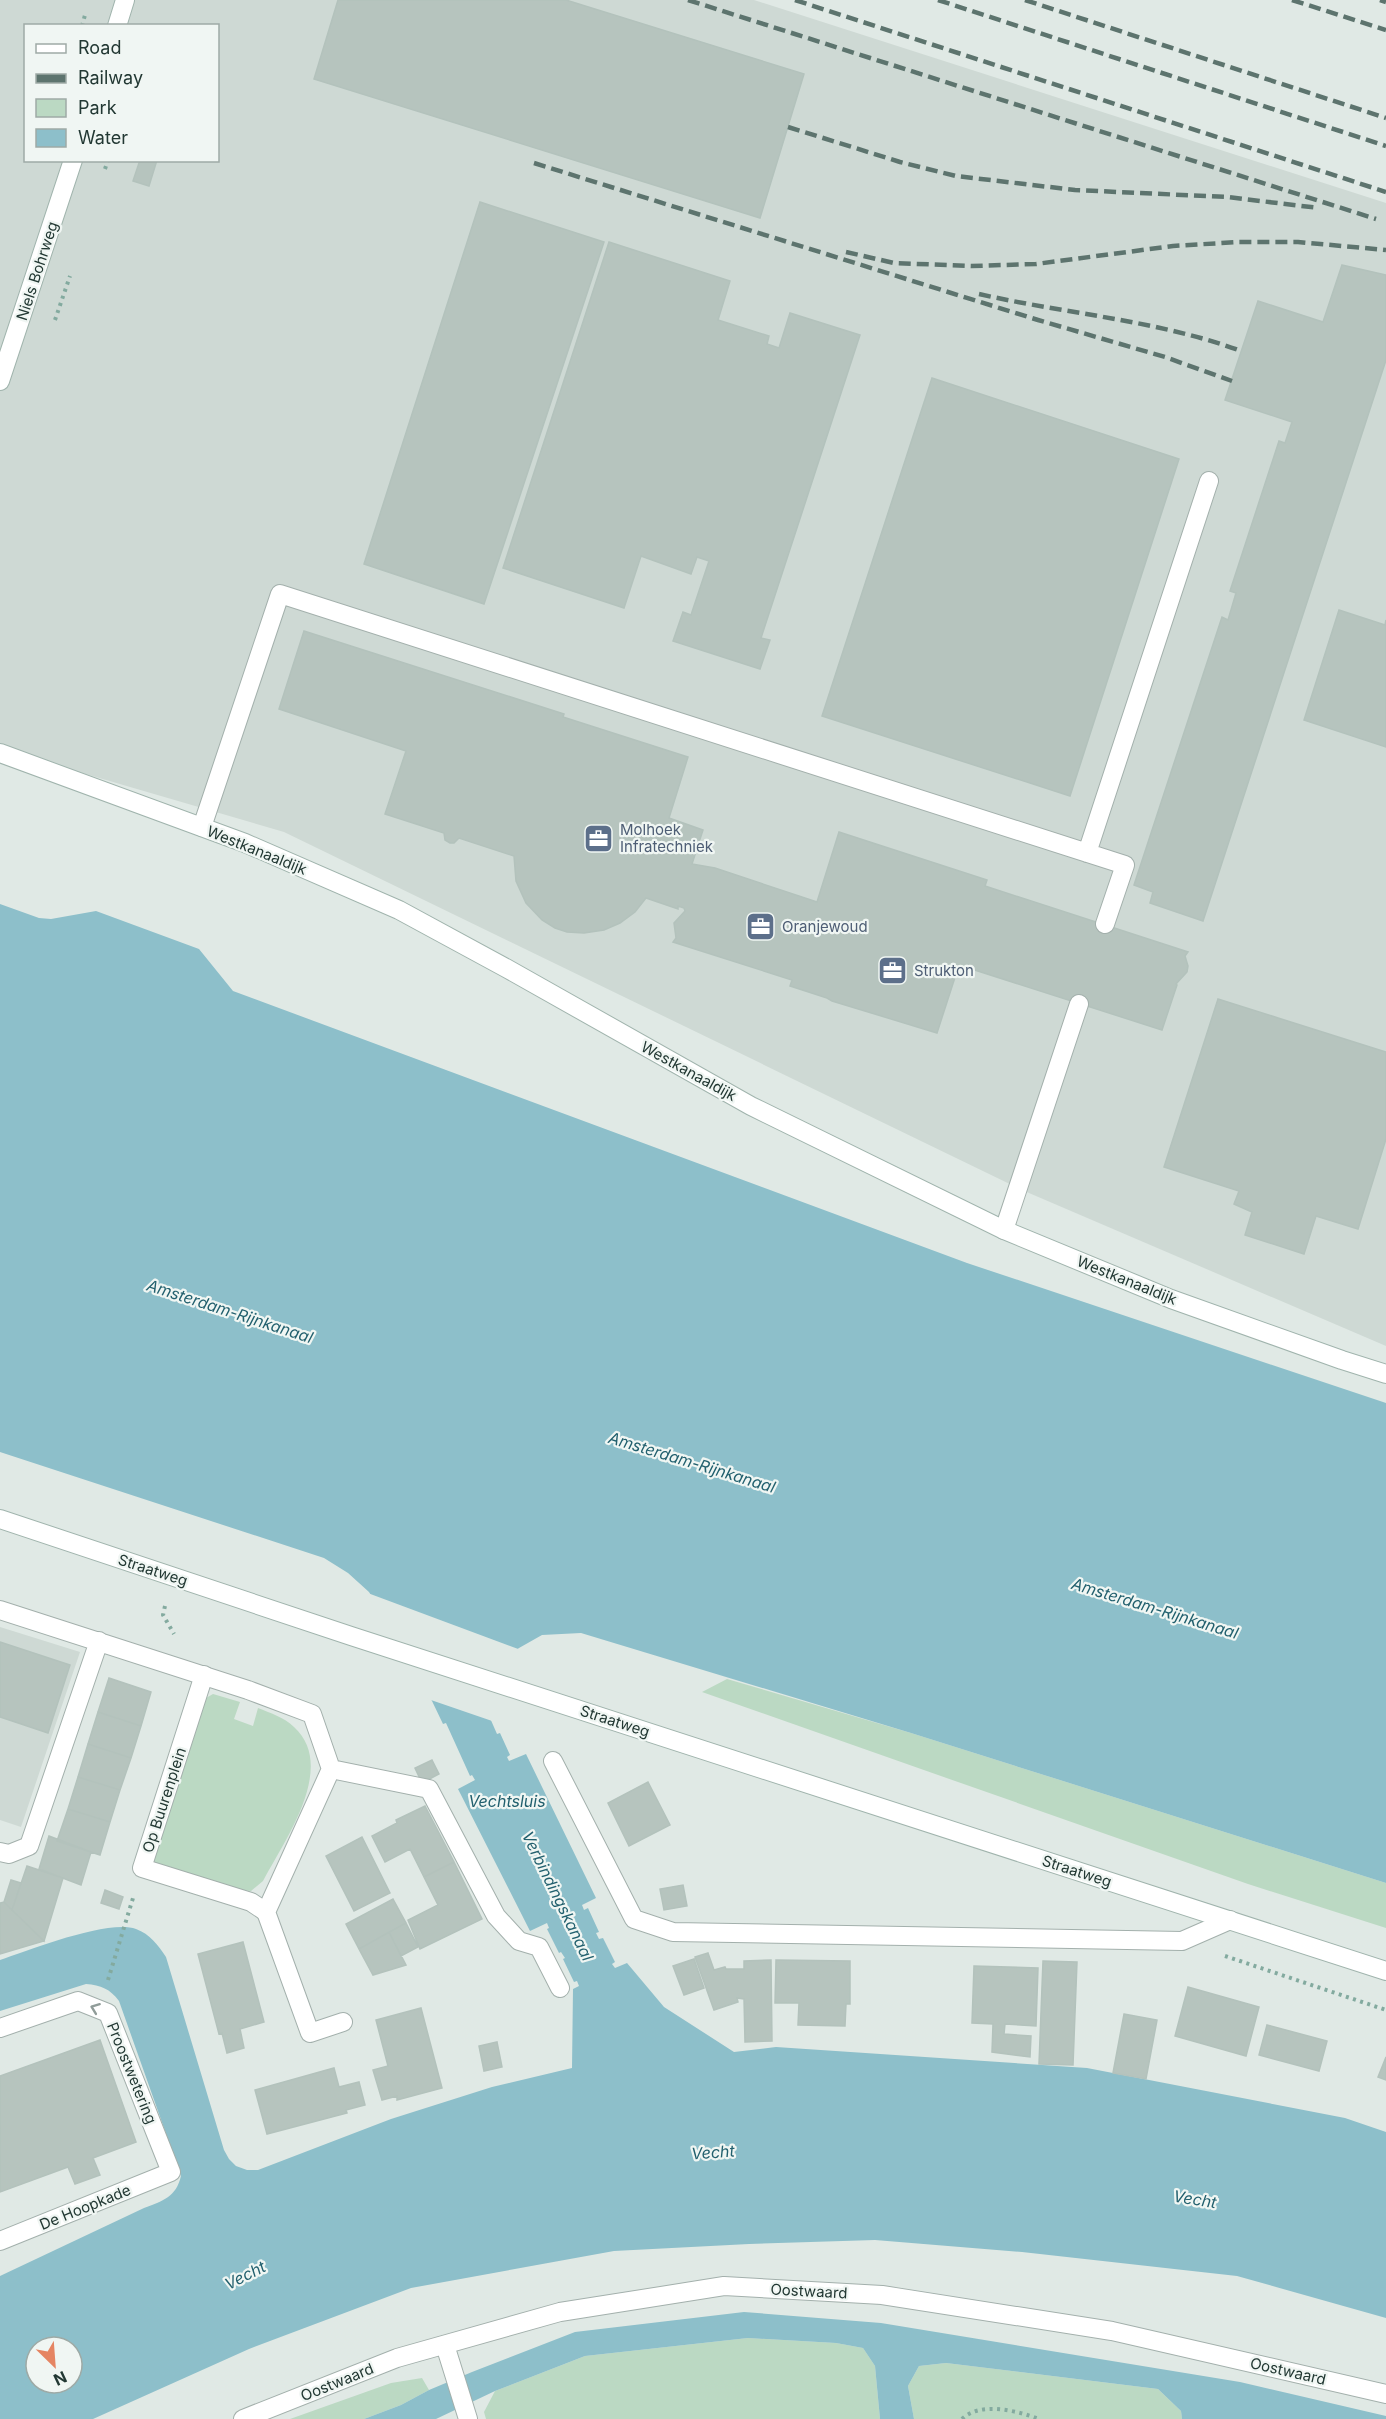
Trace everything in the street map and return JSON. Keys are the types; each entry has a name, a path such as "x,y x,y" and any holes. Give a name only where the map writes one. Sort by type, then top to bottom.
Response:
{"street":[{"path":"118,24 125,0"},
{"name":"Niels Bohrweg","path":"0,381 72,162"},
{"path":"1087,853 1209,481"},
{"path":"202,827 280,594 1125,865 1106,924"},
{"name":"Westkanaaldijk","path":"0,753 276,856 399,910 751,1106 1004,1230 1171,1299 1386,1374"},
{"path":"1004,1230 1079,1004"},
{"name":"Straatweg","path":"0,1519 1386,1971"},
{"path":"0,1610 204,1675 312,1714 331,1769 266,1912 310,2033 343,2022"},
{"path":"0,1852 9,1854 29,1846 99,1641"},
{"name":"Op Buurenplein","path":"204,1675 142,1868 251,1902 266,1912"},
{"path":"553,1761 634,1919 673,1932 1182,1941 1230,1920"},
{"path":"331,1769 429,1789 496,1916 519,1941 539,1947 560,1988"},
{"name":"Proostwetering","path":"0,2028 78,2001 108,2013 171,2172"},
{"name":"De Hoopkade","path":"0,2241 171,2172"},
{"name":"Oostwaard","path":"243,2419 397,2358 560,2312 724,2286 882,2295 1112,2331 1386,2394"},
{"path":"445,2345 468,2419"}],"path":[{"path":"163,1615 178,1639"},
{"path":"105,1990 126,1923"},
{"path":"962,2419 968,2413 993,2409 1039,2419"}],"shaded area":[{"path":"0,0 754,0 1386,203 1386,1346 1022,1190 284,832 0,749"},
{"path":"0,1627 80,1652 21,1827 0,1820"}],"green space":[{"path":"727,1679 911,1733 1386,1883 1386,1928 1248,1884 702,1692"},
{"path":"213,1694 240,1702 234,1719 253,1726 258,1708 286,1721 294,1727 306,1743 311,1762 309,1783 294,1825 263,1881 251,1891 238,1890 152,1863 202,1709 206,1698"},
{"path":"748,2338 836,2343 863,2348 875,2366 880,2419 486,2419 484,2412 495,2391 585,2356"},
{"path":"946,2363 1158,2389 1181,2411 1182,2419 914,2419 908,2386 919,2366"},
{"path":"422,2378 429,2390 401,2405 364,2419 290,2419 391,2383"}],"water":[{"path":"0,904 39,918 51,919 96,911 199,949 233,991 967,1263 1386,1403 1386,1883 911,1733 581,1633 542,1635 519,1648 495,1665 484,1694 490,1718 510,1755 507,1757 509,1761 526,1754 596,1898 582,1905 584,1910 588,1908 599,1932 596,1933 599,1939 603,1938 615,1962 612,1964 615,1968 627,1963 664,2007 734,2052 776,2047 1087,2068 1345,2118 1386,2132 1386,2318 1237,2276 1022,2252 875,2240 614,2251 411,2288 249,2349 93,2419 0,2419 0,2276 163,2200 176,2189 181,2176 116,1997 105,1988 86,1984 0,2011 0,1960 69,1937 107,1928 136,1929 150,1937 166,1957 224,2150 236,2166 247,2170 258,2170 391,2119 492,2087 572,2068 573,1989 579,1986 577,1981 574,1982 563,1959 565,1958 561,1952 559,1953 547,1929 549,1928 547,1923 530,1931 458,1789 475,1780 472,1775 470,1776 446,1723 443,1724 369,1592 348,1573 324,1558 0,1452"},
{"path":"744,2312 881,2323 1240,2382 1386,2416 1386,2419 1182,2419 1181,2411 1158,2389 946,2363 919,2366 908,2386 914,2419 880,2419 875,2366 863,2348 836,2343 748,2338 585,2356 495,2391 436,2419 364,2419 401,2405 429,2390 472,2372 575,2332"}],"pier":[{"path":"365,1592 521,1650 498,1667 491,1679 487,1694 488,1705 495,1722 428,1699"}],"building":[{"path":"338,0 566,0 804,74 760,218 314,79"},
{"path":"139,162 156,162 149,186 133,181"},
{"path":"480,202 604,242 484,604 364,564"},
{"path":"609,242 730,281 718,320 769,336 767,344 779,348 790,313 860,335 761,638 770,640 760,669 673,641 683,612 691,615 709,561 697,557 691,574 641,556 624,608 503,568"},
{"path":"1342,265 1386,275 1386,360 1203,921 1150,903 1153,892 1134,885 1222,617 1228,620 1236,593 1230,591 1279,441 1285,443 1292,422 1225,400 1258,301 1323,322"},
{"path":"932,378 1179,459 1070,796 822,716"},
{"path":"1339,610 1385,625 1386,620 1386,747 1304,720"},
{"path":"304,631 564,714 563,717 688,757 669,818 703,830 692,864 715,868 817,902 839,832 987,880 985,886 1188,952 1185,956 1187,972 1176,984 1162,1030 959,965 937,1033 832,1001 790,986 792,980 673,942 676,938 674,923 685,911 684,908 678,906 678,909 646,898 635,912 620,923 604,930 584,933 567,932 555,928 542,920 526,903 516,881 514,856 459,838 454,843 450,843 445,840 444,833 385,814 406,751 279,709"},
{"path":"1218,999 1386,1052 1386,1139 1358,1229 1316,1216 1304,1254 1245,1235 1252,1212 1234,1204 1239,1191 1164,1167"},
{"path":"0,1642 70,1665 48,1733 0,1717"},
{"path":"109,1678 151,1692 141,1726 98,1712"},
{"path":"98,1712 141,1726 131,1758 88,1744"},
{"path":"88,1744 131,1758 120,1790 78,1777"},
{"path":"432,1760 439,1774 422,1783 415,1768"},
{"path":"78,1777 120,1790 110,1822 68,1809"},
{"path":"648,1782 670,1825 629,1846 608,1803"},
{"path":"425,1806 454,1862 424,1877 410,1849 385,1862 372,1836 397,1823 396,1820"},
{"path":"68,1809 110,1822 100,1855 57,1841"},
{"path":"49,1836 91,1852 81,1885 39,1869"},
{"path":"362,1837 390,1893 354,1911 326,1856"},
{"path":"454,1862 482,1919 420,1949 408,1920 438,1905 424,1877"},
{"path":"27,1866 63,1878 44,1941 12,1910"},
{"path":"11,1880 21,1883 12,1910 4,1902"},
{"path":"683,1885 687,1906 664,1910 660,1889"},
{"path":"105,1890 123,1897 119,1909 101,1903"},
{"path":"393,1899 406,1923 359,1949 346,1924"},
{"path":"4,1902 44,1941 0,1954 0,1903"},
{"path":"406,1923 418,1947 401,1956 389,1932"},
{"path":"389,1932 406,1965 373,1975 359,1949"},
{"path":"243,1942 264,2022 240,2029 244,2048 227,2053 222,2033 219,2034 198,1954"},
{"path":"708,1953 714,1970 725,1967 726,1969 744,1969 744,1961 771,1960 772,2041 745,2042 744,1999 737,1998 738,2002 714,2010 695,1957"},
{"path":"694,1959 704,1988 684,1995 673,1966"},
{"path":"776,1960 850,1961 850,2004 846,2004 845,2026 798,2025 799,2003 775,2003"},
{"path":"1043,1961 1077,1962 1073,2065 1039,2064"},
{"path":"974,1966 1038,1968 1036,2026 1005,2024 1004,2034 1031,2036 1030,2057 992,2052 993,2024 972,2023"},
{"path":"1188,1987 1259,2007 1246,2056 1175,2036"},
{"path":"421,2008 442,2088 397,2100 397,2096 382,2100 373,2070 388,2066 376,2020"},
{"path":"1124,2014 1157,2020 1146,2079 1113,2073"},
{"path":"1267,2025 1327,2041 1319,2071 1259,2055"},
{"path":"100,2040 136,2142 93,2158 100,2175 75,2184 68,2167 0,2192 0,2076"},
{"path":"497,2042 502,2067 484,2071 479,2046"},
{"path":"1386,2057 1386,2080 1378,2077"},
{"path":"334,2068 339,2087 359,2082 365,2105 346,2110 347,2113 267,2134 255,2090"}],"railway":[{"path":"688,0 1376,219"},
{"path":"795,0 1386,192"},
{"path":"938,0 1386,146"},
{"path":"1025,0 1386,118"},
{"path":"1292,0 1386,30"},
{"path":"1380,0 1386,2"},
{"path":"788,127 900,162 956,176 1075,190 1227,197 1319,208"},
{"path":"534,163 1038,320 1165,357 1232,381"},
{"path":"846,252 894,263 971,266 1036,264 1173,246 1238,242 1298,242 1386,250"},
{"path":"979,294 1177,332 1241,351"}],"place":[{"name":"Molhoek Infratechniek","path":"599,838"},
{"name":"Oranjewoud","path":"761,926"},
{"name":"Strukton","path":"893,970"}],"water label":[{"name":"Amsterdam-Rijnkanaal","path":"230,1311"},
{"name":"Amsterdam-Rijnkanaal","path":"692,1462"},
{"name":"Amsterdam-Rijnkanaal","path":"1155,1608"},
{"name":"Vechtsluis","path":"507,1801"},
{"name":"Verbindingskanaal","path":"558,1896"},
{"name":"Vecht","path":"713,2152"},
{"name":"Vecht","path":"1195,2199"},
{"name":"Vecht","path":"245,2275"}]}
